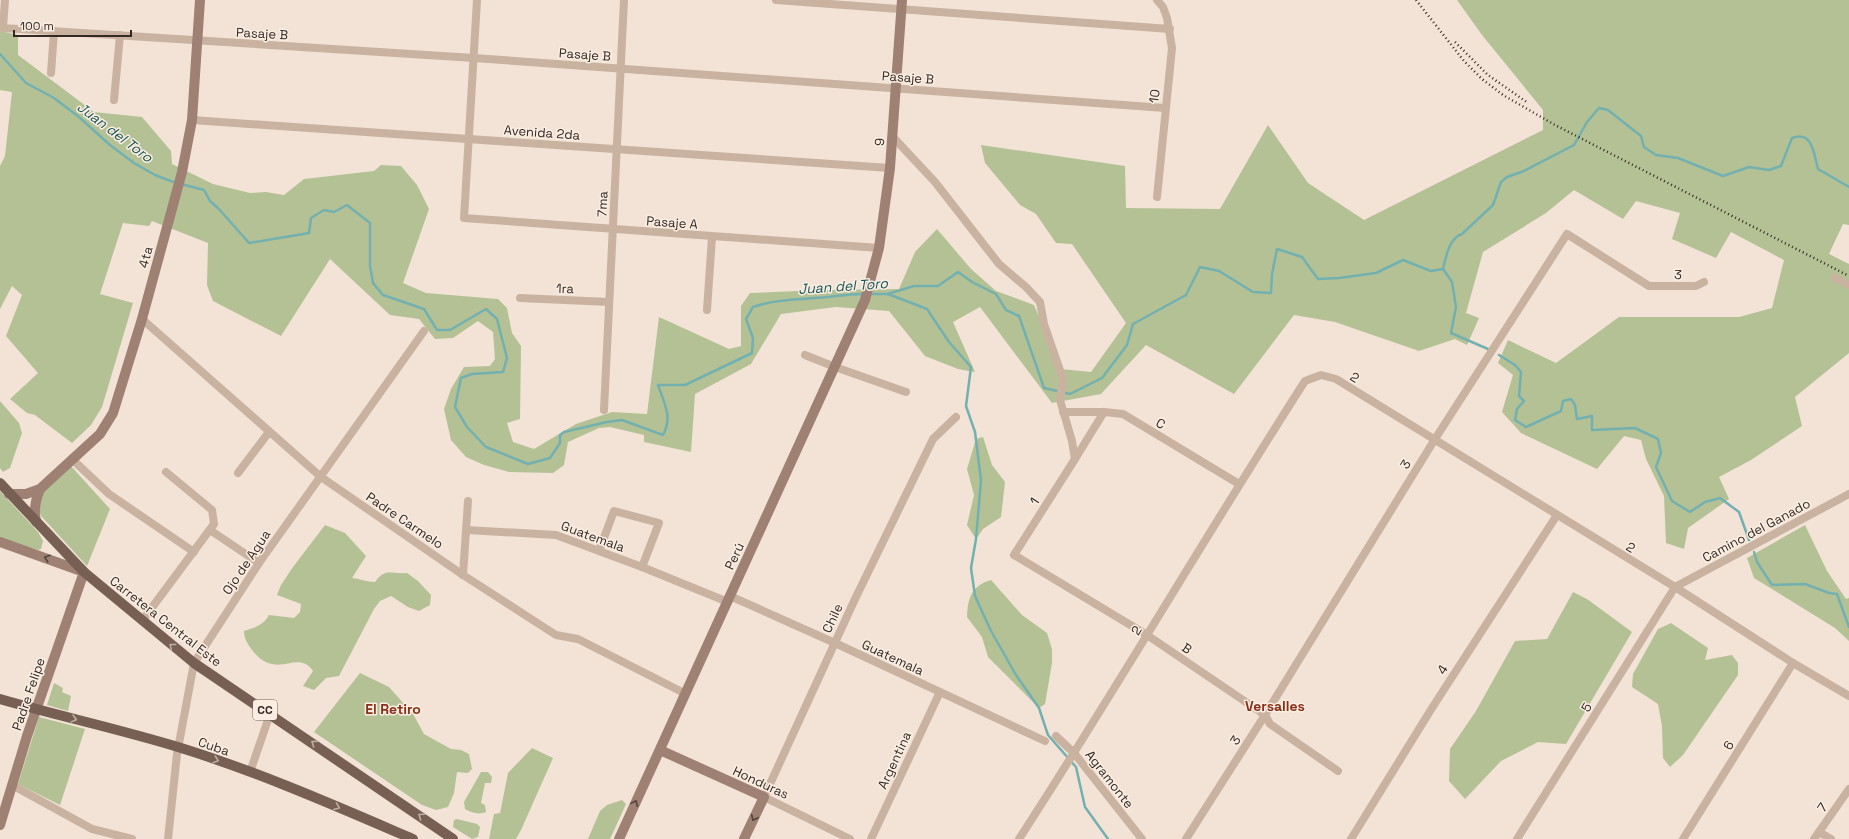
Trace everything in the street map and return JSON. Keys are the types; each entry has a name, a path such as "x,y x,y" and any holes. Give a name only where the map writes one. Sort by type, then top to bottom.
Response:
{"main road":[{"name":"Carretera Central Este","path":"0,483 84,572 194,663 270,714 439,835 453,839"},
{"name":"Cuba","path":"0,699 179,747 250,772 398,836 413,839"}],"street":[{"name":"Pasaje B","path":"5,0 3,28 474,58 1165,108"},
{"name":"4ta","path":"10,494 26,494 40,489 100,434 113,414 142,319 182,172 192,120 200,0"},
{"path":"468,139 477,0"},
{"name":"7ma","path":"604,410 619,69 624,0"},
{"path":"776,0 901,5 1170,29"},
{"name":"10","path":"1157,0 1163,6 1170,29 1172,48 1157,197"},
{"name":"9","path":"870,283 879,248 890,168 901,5"},
{"path":"51,73 54,31"},
{"path":"114,100 120,35"},
{"name":"Avenida 2da","path":"192,120 890,168"},
{"path":"892,137 935,182 999,264 1026,287 1040,302 1044,324 1063,379 1060,395 1075,459"},
{"name":"Pasaje A","path":"468,139 464,218 613,230 879,248"},
{"name":"3","path":"1186,839 1265,715 1435,439 1567,234 1648,286 1696,286 1704,282"},
{"path":"707,310 712,237"},
{"path":"1835,278 1849,285"},
{"name":"Perú","path":"619,839 835,367 865,300 870,283"},
{"name":"1ra","path":"520,298 609,302"},
{"name":"Padre Carmelo","path":"142,319 321,477 556,636 578,639 686,694"},
{"name":"Ojo de Agua","path":"168,839 179,747 194,663 259,563 424,331"},
{"path":"806,355 906,392"},
{"name":"2","path":"1019,839 1147,636 1239,484 1305,381 1321,375 1336,379 1435,439 1849,696"},
{"name":"C","path":"1063,412 1104,412 1123,414 1239,484"},
{"name":"1","path":"1014,555 1104,412"},
{"name":"Chile","path":"744,839 835,643 933,439 956,417"},
{"path":"238,473 269,432"},
{"path":"73,460 108,494 194,552"},
{"path":"142,621 214,524 212,510 166,472"},
{"path":"36,522 34,511 35,501 40,489"},
{"name":"Camino del Ganado","path":"1675,587 1849,494"},
{"path":"464,575 468,501"},
{"path":"599,551 614,511 659,523 642,567"},
{"name":"4","path":"1351,839 1432,708 1557,515"},
{"path":"210,530 259,563"},
{"name":"Guatemala","path":"467,530 556,535 729,599 835,643 1045,741"},
{"path":"0,542 84,572"},
{"name":"B","path":"1014,555 1147,636 1265,715 1270,724 1338,772"},
{"name":"Padre Felipe","path":"0,825 37,709 84,572"},
{"name":"5","path":"1517,839 1675,587"},
{"name":"6","path":"1683,839 1794,663"},
{"name":"Argentina","path":"871,839 940,692"},
{"path":"250,772 270,714"},
{"name":"Agramonte","path":"1056,736 1074,753 1142,839"},
{"name":"Honduras","path":"660,750 764,797 850,839"},
{"path":"12,786 92,828 132,839"},
{"name":"7","path":"1816,836 1849,789"},
{"path":"1816,836 1831,839"}],"green space":[{"path":"1457,0 1849,0 1849,225 1843,224 1829,254 1849,264 1849,353 1795,397 1802,426 1751,460 1719,477 1729,499 1688,528 1684,549 1666,543 1664,496 1646,459 1641,440 1624,436 1597,469 1521,433 1502,412 1513,375 1498,363 1508,340 1556,363 1619,317 1739,317 1772,308 1784,260 1731,232 1716,258 1672,239 1680,213 1636,201 1623,219 1574,190 1546,213 1483,252 1466,313 1479,318 1467,345 1455,339 1419,351 1335,322 1294,315 1234,394 1146,345 1101,394 1052,403 980,307 953,322 975,372 958,369 925,356 889,311 836,307 781,314 751,364 695,394 691,452 644,442 644,435 610,427 599,428 568,442 564,465 553,473 509,472 484,465 466,457 451,440 444,409 451,389 464,367 490,366 495,359 493,332 478,321 453,338 435,339 419,319 390,315 330,259 281,336 213,301 207,285 208,243 152,221 149,226 123,223 100,294 133,303 102,407 91,425 72,443 35,415 27,413 10,399 38,373 6,336 22,295 12,286 0,309 0,166 5,156 12,92 0,90 0,31 18,35 18,55 94,112 142,117 171,151 172,164 213,184 250,193 266,192 284,195 304,179 374,171 381,165 401,166 417,185 429,209 403,283 426,293 498,299 507,308 512,333 521,346 520,419 507,423 513,442 534,449 576,424 612,412 647,414 659,317 729,349 741,346 741,306 750,293 899,289 915,252 937,229 971,269 996,291 1034,305 1061,369 1091,372 1126,323 1072,244 1056,243 1036,214 1020,205 985,163 981,145 1125,166 1126,208 1220,209 1268,125 1308,183 1364,220 1543,130 1543,110 1482,35"},
{"path":"0,401 19,423 22,433 10,468 3,472 0,468"},
{"path":"983,437 992,465 1005,482 1001,517 983,529 976,539 967,525 974,495 967,469 976,439"},
{"path":"70,465 110,509 87,566 42,517 39,510 39,502 42,495 52,481"},
{"path":"0,491 38,532 43,541 41,549 38,550 0,539"},
{"path":"325,525 345,533 366,556 352,578 375,582 379,577 386,573 407,573 418,581 431,595 430,605 419,611 408,607 391,596 380,601 374,609 339,676 326,678 314,690 303,686 313,671 307,665 301,663 278,665 270,664 261,659 252,650 244,631 262,624 269,615 294,618 300,612 301,604 277,595 281,585 293,567"},
{"path":"1805,525 1827,571 1846,599 1849,598 1849,641 1835,628 1754,578 1747,558"},
{"path":"991,580 1022,615 1047,633 1052,649 1052,663 1045,704 1039,708 988,657 982,637 967,617 968,604 975,589"},
{"path":"1573,592 1587,599 1632,632 1566,744 1538,742 1501,761 1465,799 1449,781 1450,749 1476,711 1515,641 1547,639"},
{"path":"1671,623 1708,648 1705,660 1732,655 1738,663 1738,675 1683,755 1670,767 1663,758 1662,726 1658,704 1632,687 1633,674 1658,629"},
{"path":"360,673 389,687 413,714 424,734 451,749 461,750 469,754 472,769 468,773 457,772 454,793 448,807 436,810 422,805 314,732"},
{"path":"54,683 63,688 62,692 71,696 68,711 47,705"},
{"path":"39,717 85,729 60,805 18,784"},
{"path":"532,748 553,758 521,830 516,839 489,839 494,814 500,813 508,773"},
{"path":"481,772 488,772 492,777 491,783 485,783 481,803 485,805 486,812 478,813 465,809 464,802"},
{"path":"622,800 626,804 610,839 588,839 600,811 607,805"},
{"path":"457,819 477,824 480,827 478,837 472,839 453,827 454,820"}],"waterway":[{"name":"Juan del Toro","path":"0,54 26,83 54,98 134,163 155,175 176,183"},
{"name":"Juan del Toro","path":"1443,269 1447,254 1454,239 1462,234 1493,205 1501,182 1507,177 1524,171 1574,145 1587,122 1599,108 1608,110 1641,136 1644,147 1656,155 1678,158 1723,176 1749,167 1769,170 1781,166 1792,138 1799,136 1804,138 1811,145 1818,169 1849,187"},
{"name":"Juan del Toro","path":"181,184 204,190 210,201 249,243 309,233 311,218 324,210 334,212 347,205 370,223 370,266 373,283 383,295 424,309 437,330 450,330 486,309 497,319 507,358 503,372 472,374 461,378 455,407 467,427 486,447 528,464 550,458 560,443 560,435 564,432 607,422 622,420 663,435 666,428 667,416 665,404 658,385 685,385 752,353 753,338 746,319 753,307 783,301 864,294"},
{"name":"Juan del Toro","path":"869,294 888,294 914,286 938,286 958,272 972,282 996,294 1006,310 1019,316 1044,388 1070,394 1102,378 1127,345 1133,324 1186,295 1200,267 1219,271 1253,292 1271,293 1272,274 1277,249 1302,257 1318,279 1376,273 1403,260 1431,271 1443,269"},
{"path":"1443,269 1452,282 1456,307 1451,333 1488,349"},
{"path":"888,294 927,309 949,342 971,367 966,406 975,432 981,480 976,539 971,568 975,596 991,631 1016,675 1039,708 1048,735 1076,767 1085,807 1108,839"},
{"path":"1499,355 1515,365 1521,372 1519,396 1524,401 1517,409 1515,420 1526,427 1561,411 1563,401 1571,399 1575,405 1577,419 1592,416 1592,430 1635,428 1658,439 1661,453 1656,467 1672,501 1690,512 1705,502 1720,498 1739,512 1749,540"},
{"path":"1754,552 1757,562 1772,585 1805,584 1829,593 1837,594 1849,627"}],"railway":[{"path":"1416,0 1464,61 1482,79 1503,95 1555,125 1849,276"},
{"path":"1455,42 1488,75 1528,103"}],"district":[{"name":"Versalles","path":"1275,706"},
{"name":"El Retiro","path":"393,709"}]}
